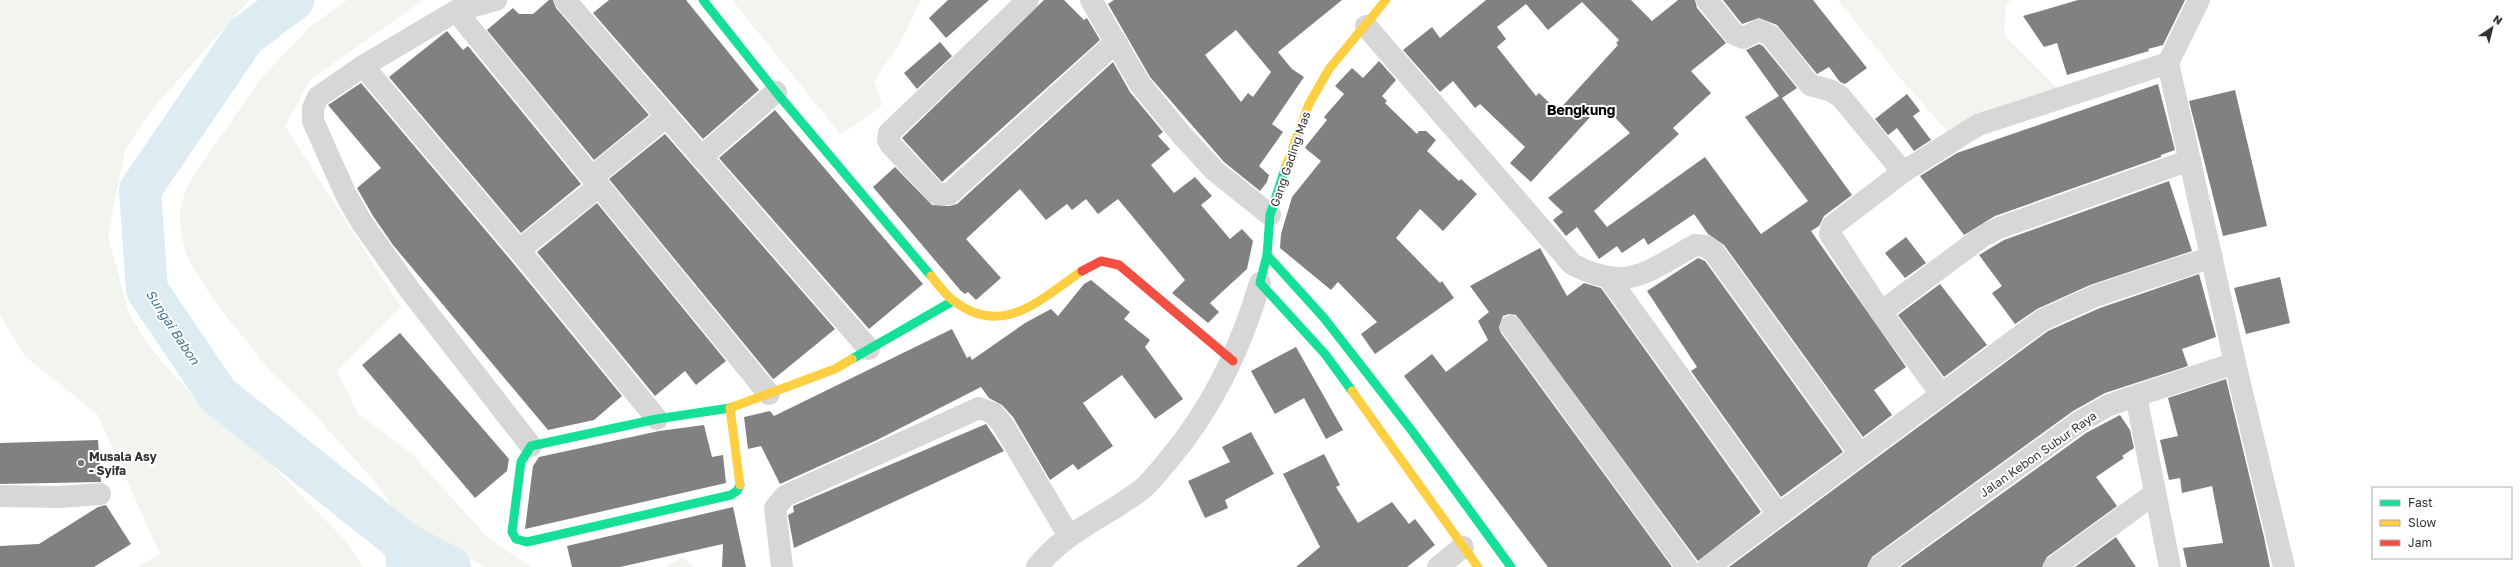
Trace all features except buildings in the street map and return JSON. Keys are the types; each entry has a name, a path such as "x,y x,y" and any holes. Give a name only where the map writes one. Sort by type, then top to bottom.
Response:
{"street":[{"path":"496,0 456,11 363,66 318,97 313,108 313,121 346,195 409,289 532,446"},
{"path":"565,0 868,349"},
{"path":"703,0 776,92 953,301 976,313 989,317 1004,316 1026,310 1088,266 1101,261 1110,262 1119,265 1233,361"},
{"path":"1028,0 889,133 888,140 890,145 937,194 949,194 1116,42"},
{"path":"1091,0 1140,84 1180,133 1215,171 1270,215"},
{"name":"Gang Gading Mas","path":"1037,567 1069,536 1142,489 1201,418 1233,361 1245,333 1267,255 1270,215 1291,149 1309,104 1329,69 1366,26 1385,0"},
{"path":"1707,0 1734,34 1743,38 1759,30 1765,32 1771,36 1810,85 1829,90 1840,96 1903,172"},
{"path":"2199,0 2168,63 2235,363 2284,567"},
{"path":"456,11 768,394"},
{"path":"1366,26 1572,264 1587,272 1609,278 1624,279 1642,275 1695,245 1710,249 1860,454"},
{"path":"1941,394 1881,312 1830,234 1830,228 1903,172 1978,125 2168,63"},
{"path":"363,66 519,250 657,419"},
{"path":"701,157 776,92"},
{"path":"519,250 666,117"},
{"path":"1881,312 1983,236 1999,228 2190,160"},
{"path":"1267,255 1344,343 1412,431 1511,567"},
{"path":"1708,567 2042,320 2063,309 2212,257"},
{"path":"1609,278 1778,514"},
{"path":"1260,283 1325,354 1478,567"},
{"path":"730,408 740,484 734,493 527,542 516,539 512,532 521,462 532,446 657,419 730,408 835,369 953,301"},
{"path":"1511,326 1687,567"},
{"name":"Jalan Kebon Subur Raya","path":"1879,567 2079,422 2109,405 2235,363"},
{"path":"2136,396 2154,494 2170,567"},
{"path":"782,567 775,508 784,496 979,408 993,413 1003,425 1069,536"},
{"path":"0,496 59,497 100,494"},
{"path":"2054,567 2154,494"},
{"path":"1438,567 1463,547"}],"shaded area":[{"path":"0,0 249,0 150,112 125,150 108,236 128,311 151,349 197,400 233,432 253,446 345,540 363,567 137,567 160,554 97,414 25,356 0,316"},
{"path":"347,0 423,0 310,80 285,126 401,307 337,371 358,414 413,455 488,538 531,567 484,567 419,532 401,520 376,483 316,416 269,370 212,298 187,257 181,235 180,213 185,191 196,172 262,77 310,27"},
{"path":"732,0 921,0 900,43 874,81 882,105 841,135"},
{"path":"1838,0 2013,0 2006,3 2004,35 2058,89 1948,132 1901,79"},
{"path":"683,557 694,567 665,567"}],"waterway":[{"name":"Sungai Babon","path":"293,0 245,36 140,190 147,290 218,395 404,543 408,567"},
{"path":"404,543 450,567"}],"traffic: fast":[{"path":"703,0 776,92 931,276"},
{"path":"1286,166 1270,215 1267,255 1260,283 1325,354 1352,391"},
{"path":"1267,255 1324,318 1412,431 1511,567"},
{"path":"852,359 953,301"},
{"path":"730,408 657,419 531,446 521,462 512,532 516,539 527,542 731,495 737,491 740,485"}],"traffic: slow":[{"path":"1286,166 1309,104 1329,69 1386,0"},
{"path":"931,276 951,299 972,312 989,316 1005,315 1021,310 1037,302 1082,271"},
{"path":"740,485 730,408 835,369 852,359"},
{"path":"1352,391 1478,567"}],"traffic: jam":[{"path":"1082,271 1101,261 1119,265 1233,361"}],"place":[{"name":"Musala Asy - Syifa","path":"81,463"}],"district":[{"name":"Bengkung","path":"1581,109"}]}
